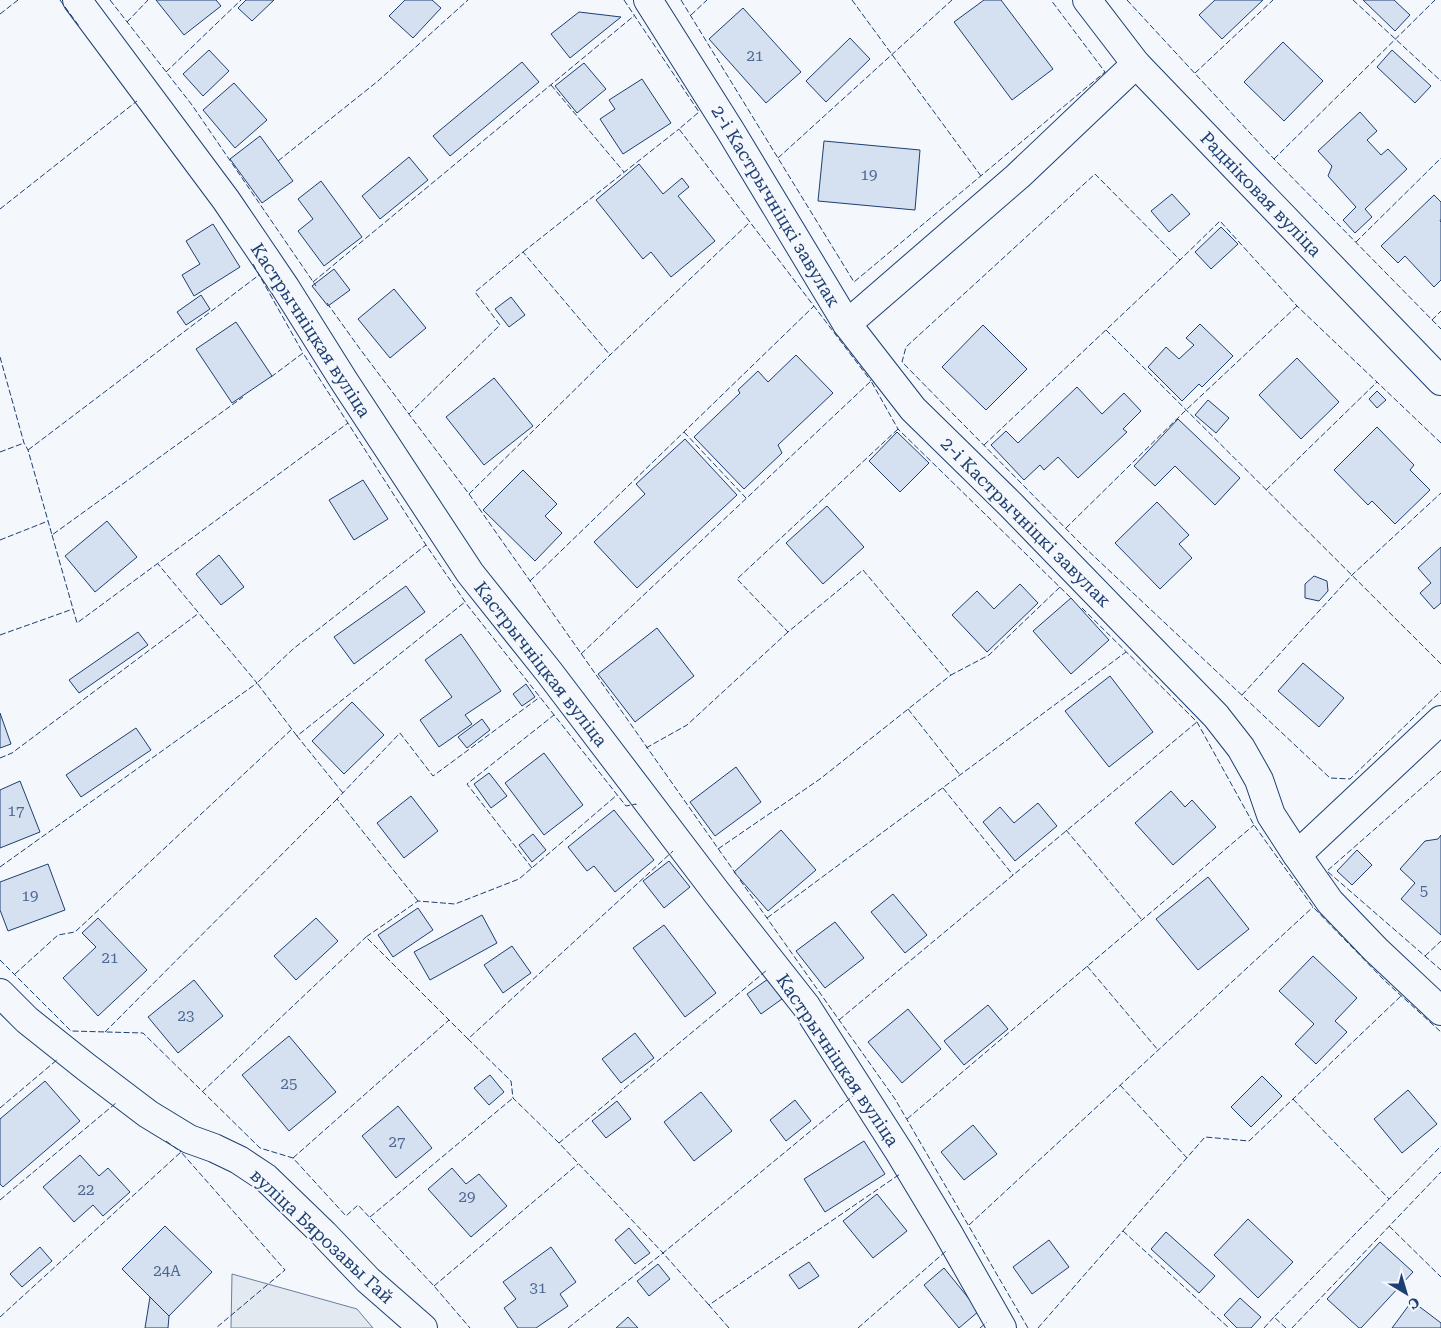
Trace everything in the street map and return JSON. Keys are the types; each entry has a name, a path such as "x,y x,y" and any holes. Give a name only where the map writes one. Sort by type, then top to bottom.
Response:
{"street":[{"name":"Кастрычніцкая вуліца","path":"77,0 226,200 285,287 344,381 470,573 549,672 806,1006 900,1153 1002,1328"},
{"name":"2-і Кастрычніцкі завулак","path":"648,0 721,115 847,324 913,409 1011,505 1216,716 1241,748 1259,780 1272,815 1330,902 1376,950 1441,1011"},
{"name":"Радніковая вуліца","path":"1087,0 1136,64 1441,381"},
{"path":"847,324 1018,176 1136,64"},
{"path":"1297,855 1441,720"},
{"name":"вуліца Бярозавы Гай","path":"0,993 26,1020 148,1114 188,1139 214,1148 239,1160 266,1178 368,1280 423,1328"}],"shaded area":[{"path":"232,1274 357,1309 373,1328 231,1328"}],"building":[{"path":"156,0 216,0 221,6 184,35"},
{"path":"246,0 274,0 252,21 238,8"},
{"path":"405,0 432,0 441,8 413,38 389,16"},
{"path":"984,0 1001,0 1053,69 1012,100 954,22"},
{"path":"1215,0 1263,0 1222,39 1199,15"},
{"path":"1363,0 1394,0 1410,15 1395,31"},
{"path":"743,8 801,72 766,103 709,39"},
{"path":"579,12 621,17 570,58 551,34"},
{"path":"850,38 870,59 826,102 806,81"},
{"path":"1283,42 1323,81 1284,121 1244,82"},
{"path":"209,50 229,71 203,96 183,74"},
{"path":"1392,50 1431,86 1415,103 1377,67"},
{"path":"522,62 539,82 450,156 433,136"},
{"path":"584,63 606,89 577,113 555,86"},
{"path":"642,79 671,123 623,154 600,119 615,109 609,100"},
{"path":"234,83 267,120 235,148 203,110"},
{"path":"1360,112 1377,131 1367,140 1381,155 1388,149 1407,169 1365,209 1372,217 1355,233 1343,220 1356,207 1328,176 1332,166 1318,151"},
{"path":"260,136 293,181 262,203 230,159"},
{"path":"824,141 920,150 915,210 818,201"},
{"path":"409,157 428,180 380,219 362,196"},
{"path":"639,164 663,194 682,178 689,187 678,196 715,241 671,277 651,252 643,259 596,200"},
{"path":"321,181 362,237 324,266 298,231 313,219 298,199"},
{"path":"1172,194 1190,214 1169,232 1151,211"},
{"path":"1434,195 1441,202 1441,280 1434,287 1405,256 1398,263 1381,246"},
{"path":"213,224 240,267 194,296 182,275 200,264 186,241"},
{"path":"1221,227 1238,244 1211,269 1195,252"},
{"path":"334,269 350,290 328,306 312,286"},
{"path":"394,289 426,328 390,358 358,319"},
{"path":"201,295 210,309 186,325 177,312"},
{"path":"511,297 525,315 509,327 495,309"},
{"path":"236,322 272,376 232,403 196,349"},
{"path":"1200,324 1233,356 1202,387 1199,384 1182,401 1148,367 1166,347 1179,359 1194,345 1186,338"},
{"path":"983,325 1027,369 986,410 942,367"},
{"path":"796,355 833,393 778,445 782,453 744,489 694,437 740,393 738,390 758,371 768,382"},
{"path":"1297,358 1339,402 1301,439 1259,395"},
{"path":"494,378 533,426 484,465 446,417"},
{"path":"1077,387 1102,414 1124,393 1141,411 1123,429 1127,432 1078,478 1058,457 1044,470 1040,465 1024,480 991,445 1006,431 1018,443"},
{"path":"1377,391 1386,400 1377,408 1369,399"},
{"path":"1208,400 1229,418 1216,433 1195,415"},
{"path":"1178,419 1240,478 1215,505 1175,466 1155,486 1134,466"},
{"path":"1377,427 1414,465 1410,470 1430,490 1395,524 1372,501 1368,505 1334,470"},
{"path":"897,432 929,463 900,492 869,461"},
{"path":"685,439 737,495 637,588 594,542 645,494 636,484"},
{"path":"523,470 557,504 545,516 562,533 535,561 483,510"},
{"path":"363,480 388,519 354,540 329,500"},
{"path":"1157,502 1189,535 1179,544 1192,558 1160,589 1115,543"},
{"path":"827,506 864,547 823,584 786,543"},
{"path":"107,521 137,557 95,592 65,556"},
{"path":"1441,547 1441,603 1434,609 1420,593 1431,583 1418,568"},
{"path":"219,555 244,587 221,605 196,574"},
{"path":"1314,576 1327,581 1328,591 1319,601 1305,598 1305,584"},
{"path":"1020,584 1038,603 987,652 952,615 977,591 994,609"},
{"path":"406,586 425,612 354,664 334,637"},
{"path":"1071,598 1109,640 1071,674 1033,631"},
{"path":"657,628 694,676 635,722 598,674"},
{"path":"138,632 148,645 79,693 69,680"},
{"path":"461,634 501,691 465,715 472,724 439,747 420,720 452,697 425,660"},
{"path":"1303,663 1344,698 1319,727 1278,691"},
{"path":"1110,676 1153,732 1109,767 1065,711"},
{"path":"526,684 535,697 522,706 513,694"},
{"path":"352,702 384,735 344,774 312,741"},
{"path":"0,713 11,744 0,748"},
{"path":"482,719 490,730 467,748 458,737"},
{"path":"136,728 151,750 81,797 66,775"},
{"path":"544,753 583,805 544,835 505,783"},
{"path":"736,767 761,802 715,836 690,802"},
{"path":"489,773 507,796 491,808 474,784"},
{"path":"20,781 40,832 0,848 0,790"},
{"path":"1171,791 1185,807 1192,800 1216,827 1173,865 1135,823"},
{"path":"411,796 438,831 404,858 377,823"},
{"path":"1038,803 1057,826 1015,861 983,822 1000,807 1014,823"},
{"path":"614,810 654,860 615,892 594,866 587,871 568,847"},
{"path":"781,830 816,870 768,911 734,872"},
{"path":"533,834 546,850 532,862 519,845"},
{"path":"1441,835 1441,935 1401,899 1415,883 1400,869 1425,841 1438,839"},
{"path":"1357,850 1372,865 1352,885 1337,871"},
{"path":"669,861 690,887 664,908 643,881"},
{"path":"48,864 65,910 8,931 0,910 0,882"},
{"path":"1208,877 1249,929 1198,970 1156,919"},
{"path":"893,894 927,935 905,953 871,912"},
{"path":"418,908 433,930 393,957 378,935"},
{"path":"482,915 497,943 430,980 414,952"},
{"path":"98,918 147,970 98,1016 63,978 96,947 82,933"},
{"path":"316,918 338,941 296,980 274,956"},
{"path":"835,922 864,958 825,988 796,951"},
{"path":"664,925 716,993 685,1017 633,948"},
{"path":"512,946 531,973 503,993 484,965"},
{"path":"1313,956 1357,998 1335,1021 1347,1032 1316,1064 1295,1044 1314,1024 1279,991"},
{"path":"768,979 782,999 761,1014 747,994"},
{"path":"194,980 223,1016 178,1053 148,1017"},
{"path":"988,1005 1008,1029 964,1065 944,1041"},
{"path":"908,1009 941,1049 902,1083 868,1042"},
{"path":"635,1033 654,1058 621,1083 602,1059"},
{"path":"289,1036 336,1092 289,1131 242,1075"},
{"path":"490,1075 504,1092 489,1105 474,1088"},
{"path":"1262,1076 1282,1096 1251,1127 1231,1107"},
{"path":"45,1081 80,1121 3,1187 0,1184 0,1119"},
{"path":"1408,1090 1437,1124 1402,1153 1374,1119"},
{"path":"701,1092 732,1131 694,1161 664,1122"},
{"path":"795,1100 811,1121 786,1141 770,1120"},
{"path":"617,1101 631,1119 606,1138 592,1121"},
{"path":"398,1106 432,1148 396,1178 362,1136"},
{"path":"973,1125 997,1154 964,1180 941,1152"},
{"path":"864,1141 885,1174 825,1212 804,1179"},
{"path":"80,1155 99,1176 108,1168 130,1192 103,1216 93,1205 74,1222 43,1187"},
{"path":"452,1168 466,1184 479,1174 507,1206 471,1237 428,1189"},
{"path":"877,1194 907,1231 873,1258 843,1221"},
{"path":"1248,1219 1293,1262 1258,1298 1214,1255"},
{"path":"165,1226 212,1272 169,1316 122,1269"},
{"path":"629,1228 650,1253 635,1264 615,1240"},
{"path":"1166,1232 1215,1276 1199,1293 1151,1249"},
{"path":"1049,1240 1069,1267 1032,1294 1013,1267"},
{"path":"1380,1242 1413,1272 1359,1328 1327,1299"},
{"path":"40,1247 52,1261 22,1287 10,1274"},
{"path":"551,1247 576,1282 560,1294 568,1306 536,1328 518,1328 504,1308 516,1299 503,1282"},
{"path":"809,1262 819,1276 799,1289 789,1275"},
{"path":"658,1264 670,1279 649,1296 637,1281"},
{"path":"944,1268 979,1311 959,1328 924,1285"},
{"path":"150,1297 169,1316 168,1328 145,1328"},
{"path":"1240,1298 1261,1317 1251,1328 1237,1328 1224,1315"},
{"path":"1412,1301 1441,1323 1441,1328 1392,1328"},
{"path":"628,1317 638,1328 616,1328"}],"fence":[{"path":"0,14 18,0"},
{"path":"60,0 79,26"},
{"path":"110,0 192,105 316,286"},
{"path":"127,22 148,0"},
{"path":"166,72 241,0"},
{"path":"278,161 378,81 468,0"},
{"path":"624,0 699,112 679,129 871,381"},
{"path":"681,0 854,282 1105,72 1051,0"},
{"path":"691,15 707,0"},
{"path":"852,0 981,176"},
{"path":"778,158 952,0"},
{"path":"1127,0 1274,159 1441,329"},
{"path":"1195,73 1273,0"},
{"path":"1353,0 1441,81"},
{"path":"1274,159 1435,0"},
{"path":"313,282 635,15"},
{"path":"551,85 624,172"},
{"path":"0,209 137,101"},
{"path":"523,252 679,129"},
{"path":"1356,242 1441,158"},
{"path":"1441,443 1297,306 1220,221 1180,260 1095,174 906,347 902,362 1082,545 1330,778 1350,779 1441,691"},
{"path":"469,494 610,355 750,222"},
{"path":"409,414 500,325 475,292 523,252 610,355"},
{"path":"984,445 1180,260"},
{"path":"253,264 303,353"},
{"path":"28,450 259,275"},
{"path":"327,303 469,494 736,874"},
{"path":"530,581 814,306"},
{"path":"1066,528 1186,410 1297,306"},
{"path":"1432,320 1441,311"},
{"path":"1106,330 1441,664"},
{"path":"271,377 303,353 426,545 468,606 626,806 636,805"},
{"path":"0,357 52,535 243,397"},
{"path":"581,654 871,381 898,429 1073,600"},
{"path":"1266,490 1377,382"},
{"path":"52,535 77,623 348,423"},
{"path":"898,429 737,579 788,632 863,570 951,675 989,655 1060,587"},
{"path":"684,432 746,498"},
{"path":"0,452 24,443"},
{"path":"1242,695 1352,575 1441,493"},
{"path":"0,540 48,521"},
{"path":"297,736 257,683 293,649 426,545"},
{"path":"0,867 257,683 158,564"},
{"path":"343,793 297,736 465,602"},
{"path":"1082,608 1197,722 1254,825 1313,907 1385,981 1441,1032"},
{"path":"0,635 73,609"},
{"path":"0,758 12,753 199,613"},
{"path":"646,748 687,725 788,632"},
{"path":"767,918 1126,652"},
{"path":"718,849 820,779 951,675"},
{"path":"418,901 337,799 400,733 433,776 540,697"},
{"path":"908,709 960,775"},
{"path":"532,868 467,784 554,715"},
{"path":"839,1020 1197,722"},
{"path":"15,974 58,935 75,932 292,729"},
{"path":"1441,771 1327,871 1441,970"},
{"path":"943,788 1013,875"},
{"path":"468,1039 366,937 418,901 455,904 519,879 617,795"},
{"path":"105,1032 337,799"},
{"path":"907,1119 1254,825"},
{"path":"1066,830 1142,920"},
{"path":"559,1143 513,1098 511,1081 468,1039 673,851"},
{"path":"740,880 895,1099 1028,1328"},
{"path":"969,1225 1313,907"},
{"path":"202,1092 366,937"},
{"path":"1425,956 1441,941"},
{"path":"0,960 71,1031 143,1033 260,1148 293,1158 346,1216 358,1205 434,1286 470,1328"},
{"path":"1087,966 1158,1050"},
{"path":"568,1328 663,1253 559,1143 767,970"},
{"path":"1038,1328 1205,1137 1249,1141 1401,996"},
{"path":"293,1158 449,1020"},
{"path":"0,1108 58,1059"},
{"path":"1120,1085 1187,1158"},
{"path":"709,1305 663,1253 853,1096"},
{"path":"370,1217 513,1098"},
{"path":"1293,1099 1389,1199"},
{"path":"0,1200 116,1103"},
{"path":"166,1141 181,1152"},
{"path":"1286,1328 1274,1317 1441,1146"},
{"path":"0,1317 181,1152 285,1270 216,1328"},
{"path":"434,1286 578,1164"},
{"path":"1292,1328 1441,1172"},
{"path":"729,1328 709,1305 900,1174"},
{"path":"1389,1226 1441,1277"},
{"path":"1123,1231 1229,1328"},
{"path":"858,1328 946,1251"},
{"path":"1264,1328 1274,1317"},
{"path":"980,1328 987,1322"}]}
